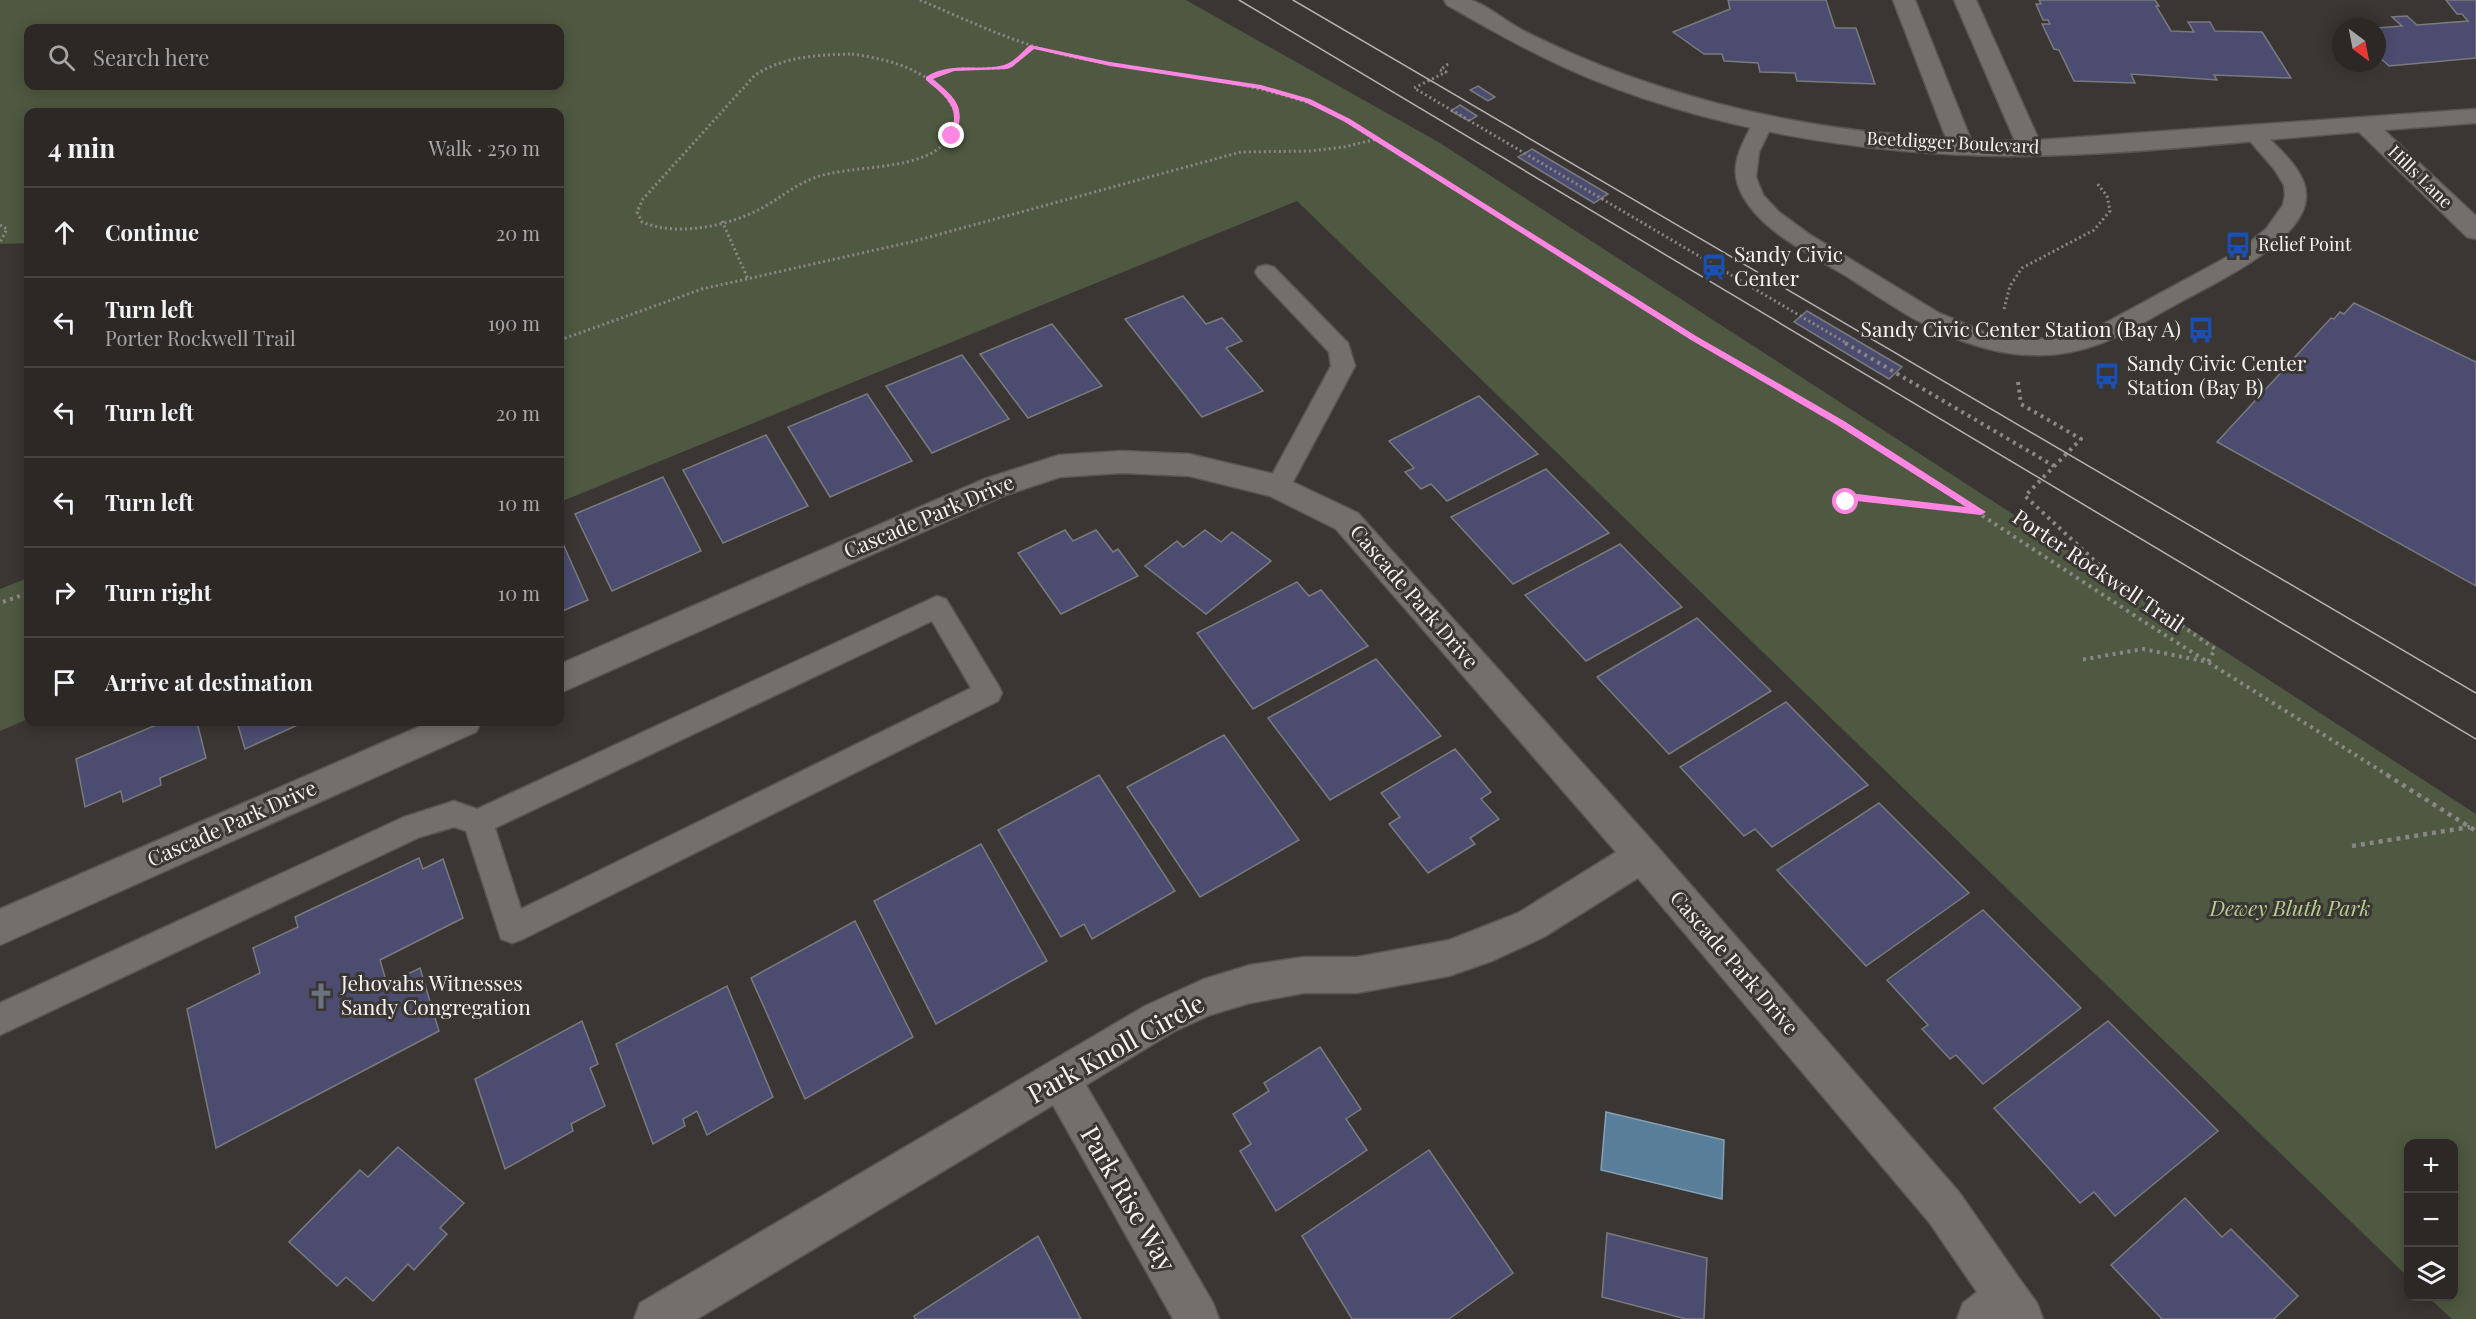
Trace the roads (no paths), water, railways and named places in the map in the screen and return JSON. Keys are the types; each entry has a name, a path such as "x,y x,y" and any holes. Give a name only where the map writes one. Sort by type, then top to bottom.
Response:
{"street":[{"name":"Beetdigger Boulevard","path":"1455,0 1518,36 1609,76 1678,99 1764,122 1874,140 1962,147 2076,147 2476,116"},
{"path":"1904,0 1962,147"},
{"path":"1965,0 2030,148"},
{"name":"Hills Lane","path":"2364,124 2476,231"},
{"name":"Cascade Park Drive","path":"564,677 995,487 1059,466 1122,462 1189,465 1278,486 1347,521 1641,856 1944,1207 2002,1311"},
{"name":"Cascade Park Drive","path":"0,927 455,726"},
{"name":"Park Knoll Circle","path":"656,1319 1159,1019 1213,995 1250,984 1304,975 1357,975 1449,958 1492,943 1531,925 1567,905 1599,881 1641,856"},
{"name":"Park Rise Way","path":"1060,1079 1197,1319"}],"lane":[{"path":"1764,122 1746,158 1745,171 1748,185 1755,198 1778,222 1936,321 1985,340 2038,348 2086,342 2104,334 2248,255 2268,241 2283,224 2295,203 2296,195 2288,174 2253,133"},
{"path":"1266,272 1340,349 1343,357 1343,366 1278,486"},
{"path":"0,1020 414,826 454,814 478,822 937,607 988,693 512,929 478,822"}],"water":[{"path":"1606,1112 1724,1140 1722,1199 1601,1170"}],"tram line":[{"path":"1239,0 2476,739"},
{"path":"1293,0 2476,693"}],"place":[{"name":"Relief Point","path":"2238,245"},
{"name":"Sandy Civic Center","path":"1714,267"},
{"name":"Sandy Civic Center Station (Bay A)","path":"2201,330"},
{"name":"Sandy Civic Center Station (Bay B)","path":"2107,376"},
{"name":"Jehovahs Witnesses Sandy Congregation","path":"321,996"}],"park label":[{"name":"Dewey Bluth Park","path":"2290,909"}]}
